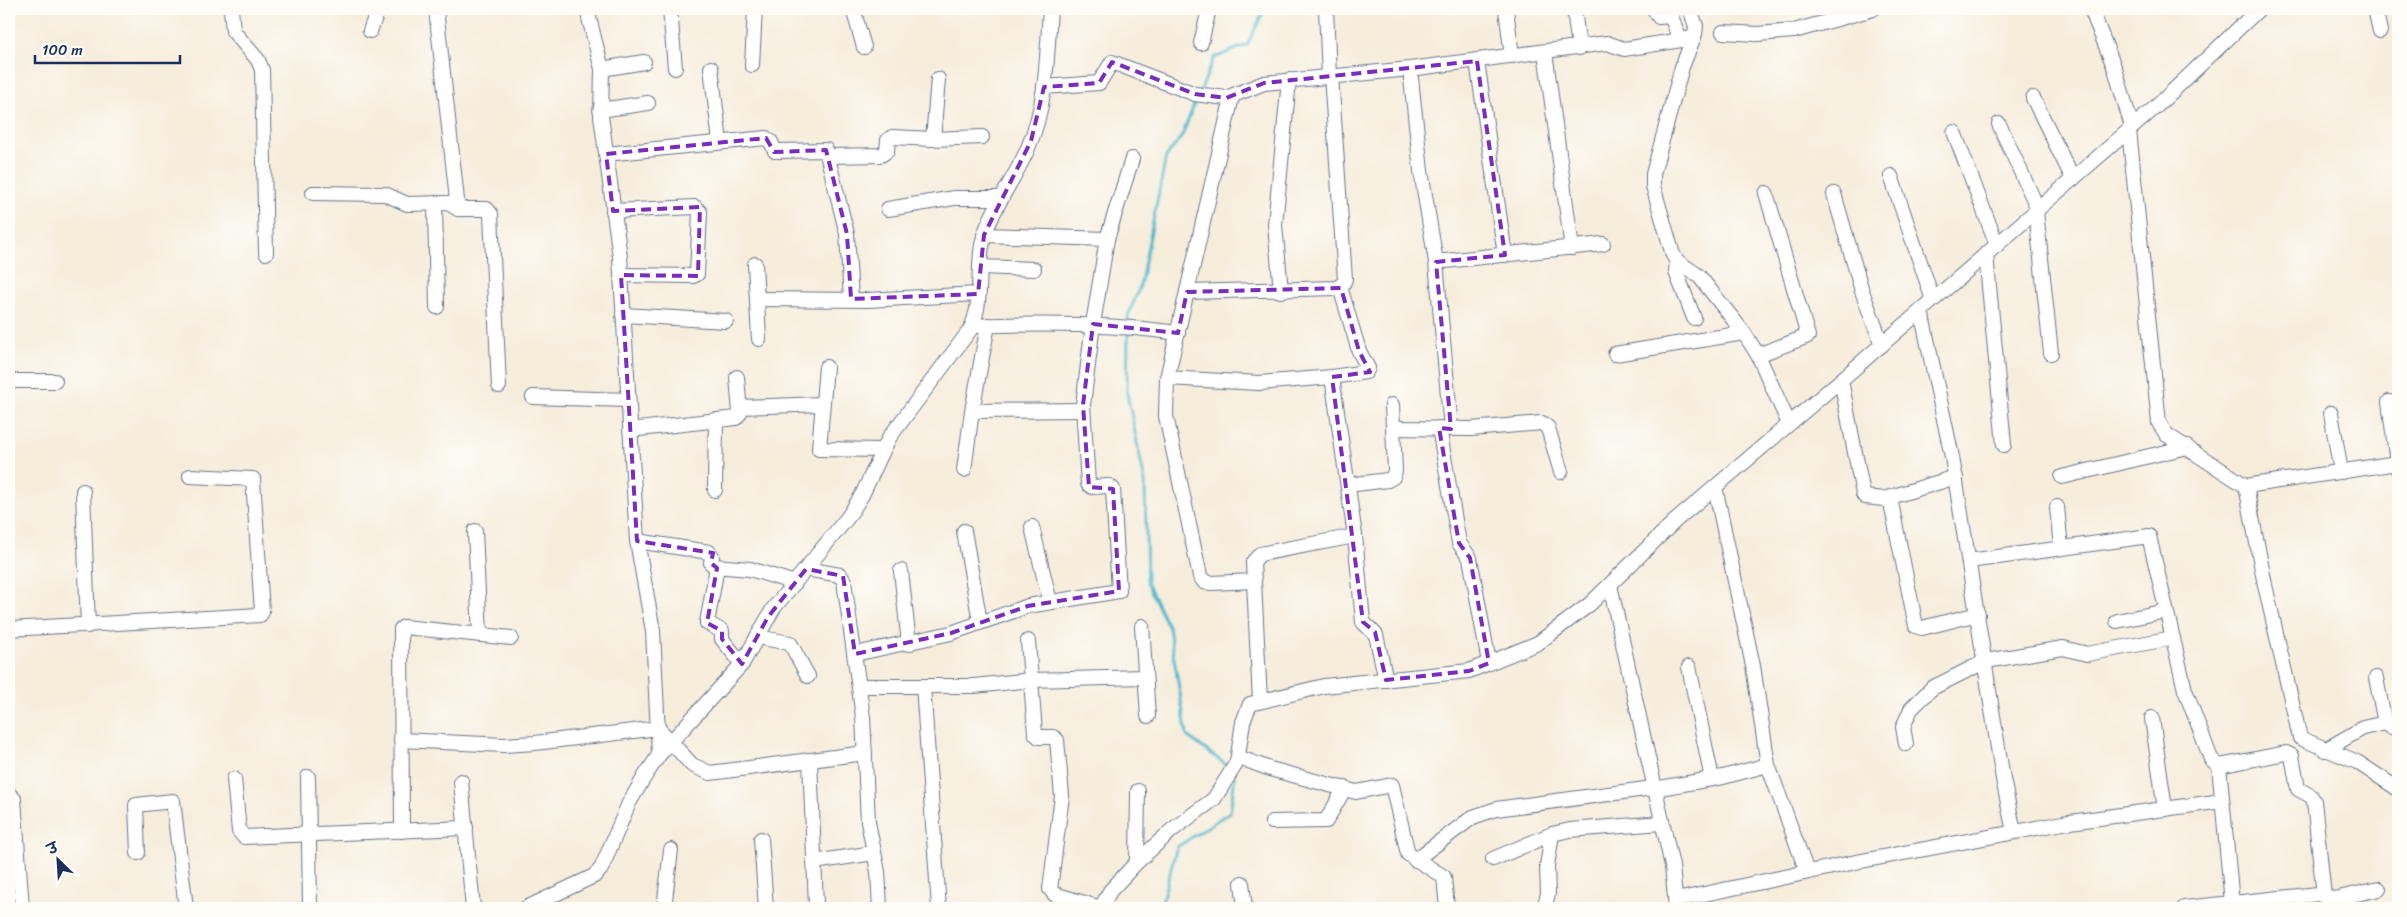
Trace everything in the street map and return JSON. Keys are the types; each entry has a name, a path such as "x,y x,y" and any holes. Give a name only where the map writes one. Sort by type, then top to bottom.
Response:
{"street":[{"path":"231,9 233,31 258,60 262,70 266,253"},
{"path":"370,31 378,9"},
{"path":"436,9 458,209"},
{"path":"589,9 589,18 602,69 600,110 621,275 637,541 653,631 659,755"},
{"path":"670,9 675,68"},
{"path":"752,65 755,9"},
{"path":"854,9 864,48"},
{"path":"526,908 594,876 601,869 632,797 659,755 742,664 774,609 848,517 865,488 882,450 973,326 984,235 1031,141 1041,108 1050,9"},
{"path":"1201,43 1209,9"},
{"path":"1167,378 1258,383 1332,377 1368,371 1359,351 1340,287 1345,279 1326,9"},
{"path":"1506,9 1512,56"},
{"path":"1574,9 1579,48"},
{"path":"1654,9 1659,17 1671,16 1687,39"},
{"path":"1690,9 1696,26 1687,39 1682,66 1652,180 1662,222 1673,255 1699,276 1758,355 1789,424"},
{"path":"1723,32 1785,33 1873,9"},
{"path":"2091,9 2115,69 2131,129 2157,416 2163,430 2246,486 2341,472 2398,467 2389,402"},
{"path":"1028,641 1035,733 1039,737 1054,737 1057,740 1062,791 1050,889 1054,894 1101,908 1110,891 1137,862 1172,830 1214,800 1237,759 1243,722 1250,704 1324,686 1469,671 1538,642 1590,604 1674,521 1841,380 2131,129 2259,9"},
{"path":"2375,9 2380,31"},
{"path":"1044,87 1099,84 1112,62 1195,94 1212,97 1232,97 1264,83 1410,69 1610,44 1624,49 1687,39"},
{"path":"1545,52 1572,248"},
{"path":"1477,60 1505,255"},
{"path":"602,69 644,62"},
{"path":"711,68 720,142"},
{"path":"1410,69 1422,171 1436,262 1445,429 1459,544 1470,558 1489,663"},
{"path":"933,139 938,80"},
{"path":"1280,291 1274,232 1289,80"},
{"path":"1232,97 1167,378 1166,416 1200,576 1204,582 1210,583 1254,581"},
{"path":"2033,98 2073,179"},
{"path":"600,110 648,103"},
{"path":"1999,124 2037,210 2051,353"},
{"path":"1954,132 1997,245"},
{"path":"828,156 881,155 886,151 888,140 892,136 933,139 982,137"},
{"path":"606,154 766,138 771,142 775,151 822,148 826,150 847,234 851,299"},
{"path":"854,654 909,644 951,633 1021,608 1116,592 1120,588 1113,489 1109,486 1092,487 1088,484 1083,410 1093,324 1108,239 1132,159"},
{"path":"1891,176 1933,300"},
{"path":"313,193 385,194 406,204 448,202 458,209 484,207 491,214 498,386"},
{"path":"1758,355 1808,336 1766,193"},
{"path":"1834,194 1862,291 1882,344"},
{"path":"888,209 954,198 1002,198"},
{"path":"435,203 437,307"},
{"path":"613,211 695,208 700,212 697,274 693,276 621,275"},
{"path":"984,235 1108,239"},
{"path":"1436,262 1604,244"},
{"path":"1986,254 2004,445"},
{"path":"1677,260 1676,272 1694,318"},
{"path":"754,264 759,339"},
{"path":"980,267 1034,270"},
{"path":"1187,292 1280,291 1340,287"},
{"path":"756,299 851,299 978,294"},
{"path":"1921,311 1956,477 2014,832"},
{"path":"623,315 726,321"},
{"path":"973,326 1093,324 1130,326 1178,333"},
{"path":"964,470 972,411 988,325"},
{"path":"1615,354 1744,334"},
{"path":"826,367 819,449 882,450"},
{"path":"630,430 736,418 740,413 737,377"},
{"path":"1332,377 1348,485 1363,622 1376,635 1386,680"},
{"path":"9,381 55,380"},
{"path":"1841,380 1863,494 1869,498 1884,499 1956,477"},
{"path":"533,397 628,400"},
{"path":"740,407 822,404"},
{"path":"1348,485 1388,480 1393,477 1395,471 1392,405"},
{"path":"972,411 1083,410"},
{"path":"2331,413 2341,472"},
{"path":"715,490 716,420"},
{"path":"1393,428 1445,429 1542,423 1548,428 1561,472"},
{"path":"2062,477 2187,448"},
{"path":"9,629 260,615 262,612 253,479 190,476"},
{"path":"2246,486 2295,724 2302,740 2356,762 2398,789"},
{"path":"1715,487 1753,666 1768,765 1807,872"},
{"path":"82,491 88,626"},
{"path":"1884,499 1891,503 1893,509 1916,626 1922,628 1978,614"},
{"path":"2057,507 2061,548"},
{"path":"1032,527 1050,602"},
{"path":"475,531 480,635"},
{"path":"964,531 980,622"},
{"path":"1260,701 1253,562 1260,554 1354,536"},
{"path":"1969,562 2149,536 2189,699 2211,759 2220,766 2290,753 2302,740"},
{"path":"637,541 709,552 712,556 712,565 754,570 795,583"},
{"path":"717,566 707,623 722,631 723,640 742,664"},
{"path":"806,569 842,577 859,686 865,753 868,822 878,872 880,908"},
{"path":"901,571 909,644"},
{"path":"1610,585 1672,866 1676,904 1807,872 2014,832 2222,801"},
{"path":"2116,621 2166,611"},
{"path":"1142,626 1148,716"},
{"path":"402,831 401,629 404,627 511,638"},
{"path":"757,638 790,643 808,676"},
{"path":"1906,744 1903,727 1911,709 1932,688 1986,661 2063,648 2087,654 2173,638"},
{"path":"1689,667 1712,779"},
{"path":"859,686 974,686 1031,680 1145,677"},
{"path":"2325,750 2363,728 2392,724 2376,678"},
{"path":"923,686 939,908"},
{"path":"2152,718 2165,809"},
{"path":"401,740 504,745 536,743 658,728"},
{"path":"658,728 692,765 710,773 865,753"},
{"path":"2290,753 2298,789 2311,796 2314,801 2324,896"},
{"path":"1237,759 1360,792 1392,785 1408,854 1441,873 1444,877 1447,908"},
{"path":"810,760 816,906"},
{"path":"1416,860 1473,817 1496,808 1712,779 1768,765"},
{"path":"2220,766 2222,801 2236,904"},
{"path":"308,778 310,908"},
{"path":"234,779 241,835 244,837 466,828"},
{"path":"461,781 473,908"},
{"path":"1272,822 1326,821 1345,788"},
{"path":"1137,862 1138,792"},
{"path":"9,794 14,799 22,908"},
{"path":"138,853 136,805 173,801 186,908"},
{"path":"1493,859 1552,834 1570,830 1662,823"},
{"path":"1544,908 1548,894 1547,866 1552,834"},
{"path":"760,839 766,908"},
{"path":"664,908 671,850"},
{"path":"814,862 874,853"},
{"path":"1242,883 1245,908"},
{"path":"2184,908 2318,894 2334,899 2379,889"}],"highlighted area":[{"path":"1477,61 1505,255 1436,262 1451,429 1439,428 1459,543 1470,558 1489,663 1469,671 1386,680 1375,632 1363,622 1332,377 1370,372 1359,351 1341,288 1187,292 1178,333 1093,324 1083,405 1089,487 1113,489 1119,591 1028,606 951,633 855,654 843,576 806,569 768,617 742,664 722,639 722,631 707,623 717,568 711,563 713,553 637,541 621,275 698,276 700,207 613,211 606,154 766,138 774,152 826,150 847,234 851,299 978,294 984,235 1031,141 1044,87 1099,83 1112,62 1195,94 1226,98 1264,83"}],"waterway":[{"path":"1200,92 1214,58 1247,45 1265,9"},
{"path":"1128,323 1128,316 1140,286 1166,157 1182,136 1197,97"},
{"path":"1128,332 1127,393 1145,482 1147,583 1169,628 1187,736 1229,767"},
{"path":"1160,908 1177,847 1230,812 1235,777"}]}
